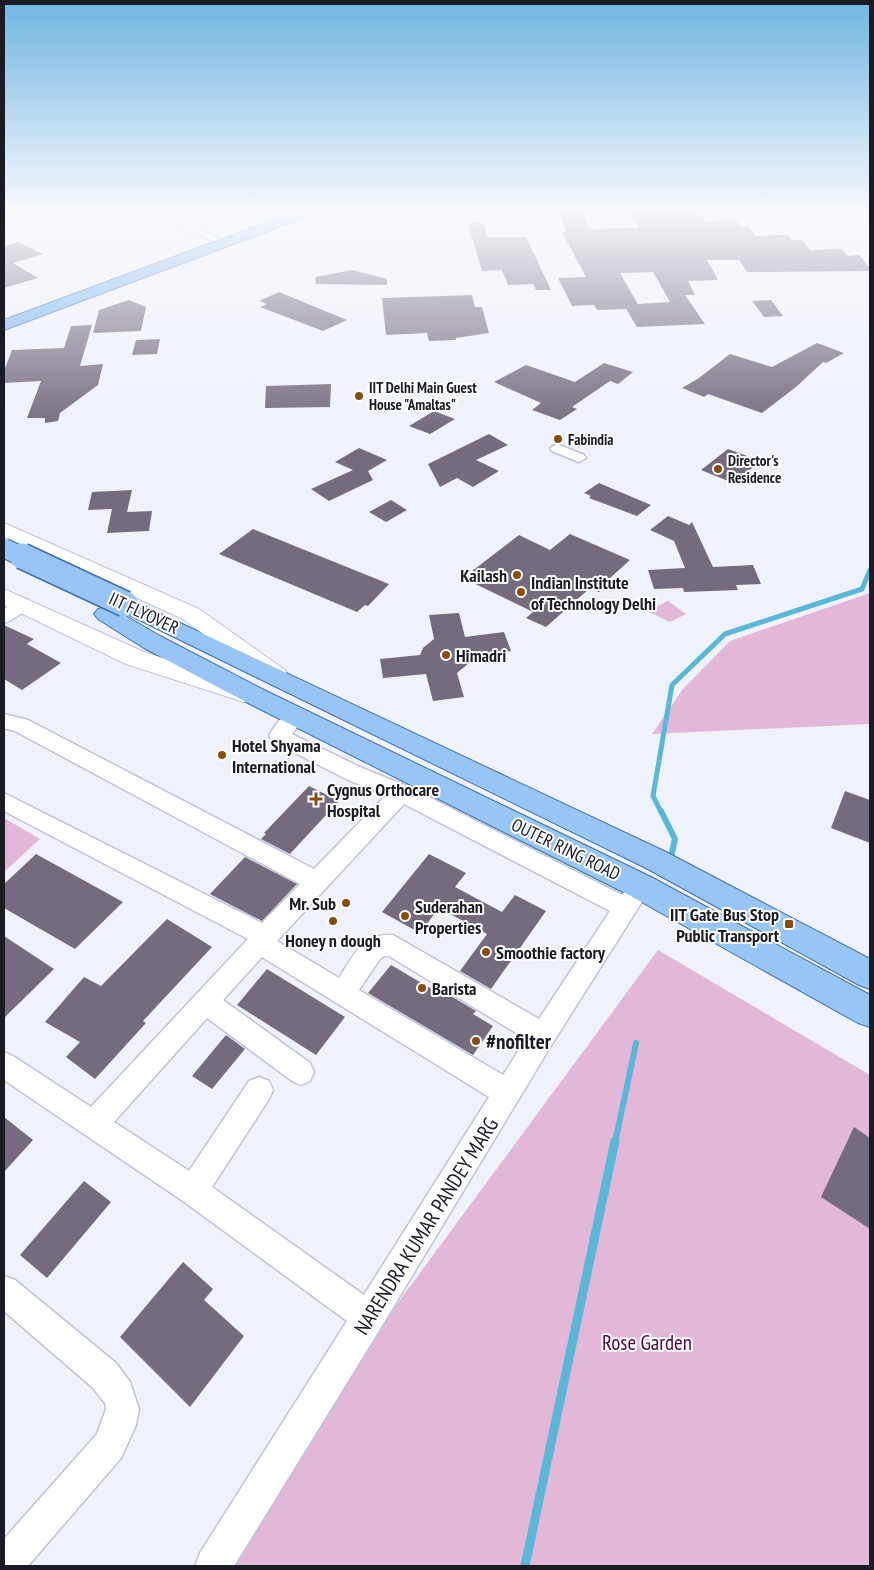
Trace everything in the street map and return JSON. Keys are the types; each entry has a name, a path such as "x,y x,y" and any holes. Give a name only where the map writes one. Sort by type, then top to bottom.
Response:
{"highway":[{"path":"4,317 96,282"},
{"path":"4,317 104,282"}],"main road":[{"name":"IIT FLYOVER","path":"4,548 116,609 152,642 257,698"},
{"name":"IIT FLYOVER","path":"4,565 116,609 282,680"},
{"name":"OUTER RING ROAD","path":"282,680 656,860 870,974"},
{"name":"OUTER RING ROAD","path":"257,698 297,715 512,836 870,1012"}],"street":[{"path":"558,448 580,458"},
{"path":"4,529 191,614 282,680"},
{"path":"10,606 135,658 257,698"},
{"path":"297,715 279,736 355,774 512,836"},
{"path":"4,721 22,725 317,882"},
{"path":"94,1124 262,940 401,793"},
{"path":"4,801 262,940 343,993 508,1094"},
{"name":"NARENDRA KUMAR PANDEY MARG","path":"213,1566 369,1318 543,1035 632,896"},
{"path":"343,993 371,951 382,945 392,946 543,1035"},
{"path":"206,1002 301,1072"},
{"path":"4,1065 193,1191 369,1318"},
{"path":"193,1191 259,1090"},
{"path":"4,1291 104,1374 118,1390 123,1406 120,1425 109,1446 4,1566"}],"green space":[{"path":"870,593 870,724 652,734 683,689 730,641"},
{"path":"668,601 686,614 670,622 647,611"},
{"path":"4,818 40,839 4,872"},
{"name":"Rose Garden","path":"658,950 870,1075 870,1566 204,1566"}],"building":[{"path":"4,282 23,282 4,288"},
{"path":"316,282 387,282 387,285 316,284"},
{"path":"507,282 547,282 551,290 536,290 533,284 508,285"},
{"path":"560,282 625,282 638,304 670,302 659,282 689,282 695,295 685,295 705,324 637,327 626,309 597,310 594,305 572,306"},
{"path":"279,292 347,320 323,331 260,307 267,304 259,301"},
{"path":"472,295 475,307 482,307 489,333 456,338 456,340 429,341 427,333 386,335 382,298"},
{"path":"129,300 146,307 141,331 93,333 99,310"},
{"path":"771,300 783,316 764,317 752,301"},
{"path":"92,325 80,366 103,364 98,385 60,413 58,421 45,423 45,418 27,418 41,381 4,383 4,371 12,350 64,348 71,326"},
{"path":"160,339 157,354 132,355 136,340"},
{"path":"817,343 844,353 826,363 823,362 796,387 762,413 708,394 704,397 682,388 699,378 730,354 772,367"},
{"path":"604,363 633,372 618,384 610,381 572,407 577,409 560,420 532,410 541,403 494,382 526,365 575,382"},
{"name":"IIT Delhi Main Guest House \"Amaltas\"","path":"331,384 330,407 265,408 266,386"},
{"path":"434,411 455,419 430,434 409,426"},
{"path":"489,434 508,445 476,460 499,471 473,487 457,478 440,487 428,464"},
{"path":"359,448 387,460 368,471 373,480 329,501 311,489 353,470 335,462"},
{"name":"Director's Residence","path":"728,449 761,461 733,483 701,470"},
{"path":"599,483 651,505 637,516 589,498 591,496 584,493"},
{"path":"132,490 127,512 152,511 149,531 107,533 112,509 88,510 92,492"},
{"path":"391,500 407,510 386,522 369,512"},
{"path":"668,516 689,525 692,522 713,567 753,565 761,584 736,585 738,590 684,592 683,588 654,589 648,570 685,568 674,541 650,530"},
{"path":"253,529 389,584 368,606 365,605 357,612 219,554"},
{"path":"570,534 630,560 609,579 612,580 599,592 590,588 546,627 526,618 533,612 463,578 519,535 550,550"},
{"path":"459,613 465,637 504,632 511,651 472,656 469,663 457,673 464,697 433,701 426,674 383,678 380,659 420,655 423,648 434,639 429,615"},
{"path":"4,625 34,639 27,644 61,663 22,690 4,679"},
{"path":"309,786 339,801 290,854 261,839 266,834 264,833"},
{"path":"845,791 870,800 870,843 831,828"},
{"path":"36,854 123,902 75,949 4,908 4,884"},
{"path":"429,854 466,873 455,887 502,912 515,895 546,911 491,989 460,971 487,934 439,908 420,933 382,912"},
{"path":"245,857 297,884 262,921 210,894"},
{"path":"167,919 212,947 143,1021 146,1023 95,1079 66,1057 80,1042 45,1022 84,977 101,986"},
{"path":"4,936 54,969 4,1018"},
{"path":"391,965 442,995 444,992 476,1011 473,1014 493,1026 473,1055 368,993"},
{"path":"267,969 345,1017 316,1055 237,1005"},
{"path":"226,1035 245,1049 212,1089 192,1076"},
{"path":"4,1117 33,1140 4,1172"},
{"path":"854,1127 870,1138 870,1229 821,1197"},
{"path":"84,1181 111,1202 47,1278 20,1255"},
{"path":"183,1262 213,1289 204,1300 244,1336 190,1407 120,1337"}],"waterway":[{"path":"661,812 653,796 672,685 725,634 862,589 870,570"},
{"path":"661,811 675,839 671,857"},
{"path":"615,1143 636,1043"},
{"path":"525,1566 615,1141"}],"place":[{"name":"IIT Delhi Main Guest House \"Amaltas\"","path":"359,396"},
{"name":"Fabindia","path":"558,439"},
{"name":"Director's Residence","path":"718,469"},
{"name":"Kailash","path":"517,575"},
{"name":"Indian Institute of Technology Delhi","path":"521,592"},
{"name":"Himadri","path":"446,655"},
{"name":"Hotel Shyama International","path":"222,755"},
{"name":"Cygnus Orthocare Hospital","path":"316,799"},
{"name":"Mr. Sub","path":"346,903"},
{"name":"Suderahan Properties","path":"405,916"},
{"name":"Honey n dough","path":"333,921"},
{"name":"IIT Gate Bus Stop Public Transport","path":"789,924"},
{"name":"Smoothie factory","path":"486,952"},
{"name":"Barista","path":"422,988"},
{"name":"#nofilter","path":"476,1041"}]}
